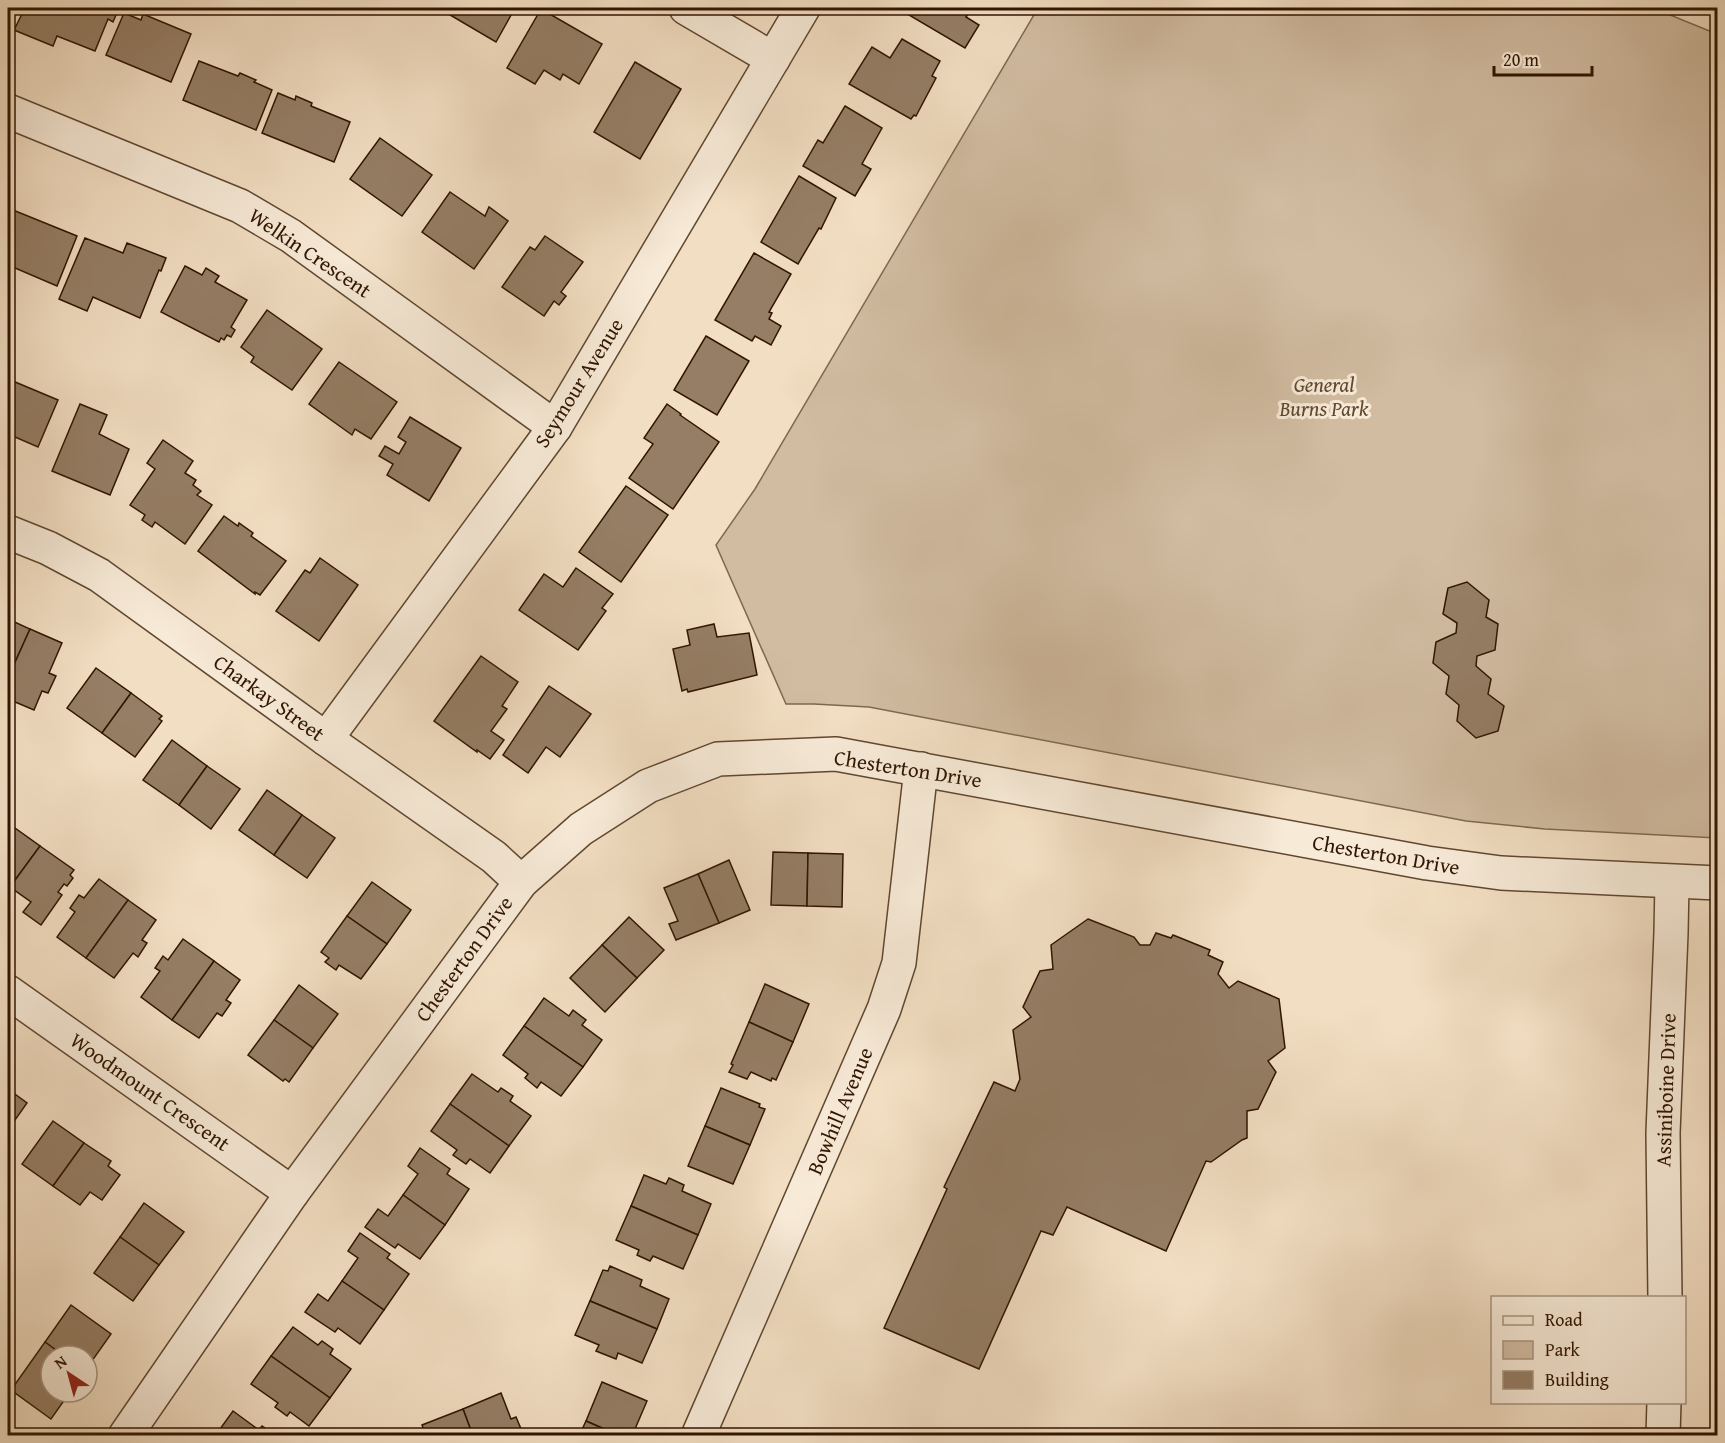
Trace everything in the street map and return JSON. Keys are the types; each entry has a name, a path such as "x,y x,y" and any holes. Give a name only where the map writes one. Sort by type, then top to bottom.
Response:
{"street":[{"path":"686,8 773,59"},
{"name":"Seymour Avenue","path":"326,739 555,427 803,8"},
{"name":"Welkin Crescent","path":"8,111 240,206 291,236 555,427"},
{"name":"Charkay Street","path":"8,532 48,548 99,575 494,857 521,882"},
{"name":"Chesterton Drive","path":"125,1436 292,1192 521,882 581,829 648,786 718,759 836,754 1427,863 1501,873 1671,883 1718,883"},
{"name":"Bowhill Avenue","path":"698,1436 884,1009 899,963 921,769"},
{"name":"Assiniboine Drive","path":"1665,1296 1663,1134 1671,883"},
{"name":"Woodmount Crescent","path":"8,992 292,1192"},
{"path":"1663,1436 1664,1404"}],"green space":[{"name":"General Burns Park","path":"1038,8 1653,8 1717,34 1717,838 1545,829 1466,821 869,707 786,704 716,545 755,489"}],"building":[{"path":"25,8 119,8 113,22 108,19 95,51 57,36 53,46 14,30"},
{"path":"441,8 515,8 496,42"},
{"path":"913,8 972,8 966,17 979,25 965,48 909,15"},
{"path":"541,9 602,44 579,84 563,74 560,80 544,70 535,84 507,68"},
{"path":"124,13 141,20 143,14 191,34 171,82 106,55"},
{"path":"902,39 940,61 932,76 936,78 916,116 914,115 911,119 849,84 872,47 890,58"},
{"path":"199,61 238,76 240,73 272,90 256,130 183,100"},
{"path":"635,62 681,89 640,159 594,132"},
{"path":"278,93 295,100 296,96 312,103 311,106 350,122 334,162 262,133"},
{"path":"845,106 882,128 862,164 871,169 855,196 803,166 818,140 823,143"},
{"path":"380,138 432,175 402,216 350,179"},
{"path":"799,176 836,198 821,229 819,228 798,264 761,242"},
{"path":"450,192 485,216 489,207 508,221 474,269 422,232"},
{"path":"8,208 77,236 57,286 8,265"},
{"path":"545,236 583,262 561,292 566,296 559,305 554,301 544,316 502,287 530,247 535,250"},
{"path":"85,238 123,253 127,243 166,258 140,318 93,297 87,311 59,299"},
{"path":"754,253 791,274 769,312 772,313 769,319 781,326 771,345 755,336 752,341 715,320"},
{"path":"185,266 202,275 206,268 219,276 215,282 247,300 231,327 235,330 231,337 227,335 219,342 161,312"},
{"path":"267,310 322,349 292,390 251,362 254,357 241,347"},
{"path":"706,336 749,361 717,415 674,390"},
{"path":"339,362 397,402 371,439 355,429 352,435 309,404"},
{"path":"8,379 58,400 38,447 8,434"},
{"path":"80,404 107,415 99,434 129,449 110,495 52,471"},
{"path":"667,404 719,442 673,509 629,478 653,444 644,438"},
{"path":"410,417 461,448 429,501 387,475 393,464 379,456 385,446 399,454 406,442 398,437"},
{"path":"163,440 193,461 185,473 196,480 193,485 201,491 197,495 212,505 185,544 155,522 152,527 142,520 145,515 130,505 155,469 147,463"},
{"path":"626,486 668,515 621,582 579,552"},
{"path":"224,516 253,533 251,536 286,561 260,595 255,592 255,594 198,551"},
{"path":"320,558 358,585 319,641 276,611 305,570 310,573"},
{"path":"576,568 613,594 602,608 606,611 578,650 519,610 544,574 563,587"},
{"path":"1467,582 1489,600 1486,617 1498,624 1495,650 1477,656 1476,666 1491,679 1488,694 1504,706 1498,731 1476,738 1457,721 1459,705 1446,694 1449,676 1433,663 1436,642 1456,633 1457,623 1443,614 1448,588"},
{"path":"8,619 30,629 8,678"},
{"path":"714,624 717,637 749,633 757,675 688,692 687,689 682,691 673,649 690,645 687,630"},
{"path":"30,629 62,643 49,673 56,676 48,693 42,691 34,710 8,699 8,678"},
{"path":"481,656 518,682 502,706 507,709 491,731 504,740 490,759 434,721"},
{"path":"96,668 131,693 102,733 67,708"},
{"path":"549,686 591,714 560,757 546,747 528,773 503,755"},
{"path":"131,693 162,716 159,719 162,721 135,757 102,733"},
{"path":"172,740 207,766 179,805 143,780"},
{"path":"207,766 240,789 211,829 179,805"},
{"path":"267,790 302,815 274,855 239,830"},
{"path":"302,815 335,838 307,878 274,855"},
{"path":"8,823 40,846 10,887 8,885"},
{"path":"40,846 74,870 70,875 73,878 58,892 62,895 41,925 23,912 31,902 10,887"},
{"path":"773,852 808,853 807,906 771,905"},
{"path":"808,853 843,854 842,907 807,906"},
{"path":"729,860 750,910 719,923 698,874"},
{"path":"698,874 719,923 676,940 669,924 678,921 664,888"},
{"path":"99,879 128,900 86,958 57,937 75,912 70,908 79,895 84,898"},
{"path":"372,882 411,910 387,944 347,916"},
{"path":"128,900 156,920 142,940 147,943 138,957 133,953 114,978 86,958"},
{"path":"347,916 387,944 361,979 339,965 336,970 325,962 329,958 321,952"},
{"path":"629,917 664,950 637,978 602,945"},
{"path":"1088,919 1134,937 1140,945 1150,945 1156,933 1171,938 1173,935 1210,950 1208,955 1223,962 1218,974 1229,988 1238,981 1279,999 1285,1048 1268,1061 1276,1072 1258,1109 1247,1111 1247,1138 1211,1162 1206,1161 1166,1251 1067,1207 1053,1235 1041,1231 979,1369 884,1328 947,1189 944,1187 994,1082 1015,1091 1020,1079 1013,1030 1031,1017 1023,1007 1040,971 1053,969 1051,945"},
{"path":"183,939 214,961 172,1020 141,997 160,971 155,968 163,956 168,960"},
{"path":"602,945 637,978 605,1012 570,978"},
{"path":"214,961 240,980 226,1000 231,1003 222,1016 217,1013 199,1038 172,1020"},
{"path":"765,984 809,1004 793,1042 749,1022"},
{"path":"299,985 338,1014 313,1048 274,1020"},
{"path":"544,998 569,1016 573,1010 586,1020 582,1025 602,1040 583,1067 524,1026"},
{"path":"274,1020 313,1048 289,1082 285,1079 283,1081 248,1055"},
{"path":"749,1022 793,1042 776,1080 772,1078 771,1081 751,1072 747,1079 729,1072"},
{"path":"524,1026 583,1067 561,1096 541,1082 537,1088 525,1078 528,1074 503,1055"},
{"path":"472,1074 498,1092 501,1088 513,1096 510,1101 531,1116 509,1146 450,1104"},
{"path":"721,1088 760,1104 759,1107 765,1109 750,1145 705,1126"},
{"path":"8,1089 27,1103 8,1130"},
{"path":"450,1104 509,1146 490,1173 470,1159 466,1164 453,1155 457,1150 431,1131"},
{"path":"53,1121 84,1143 53,1186 22,1164"},
{"path":"705,1126 750,1145 733,1184 688,1166"},
{"path":"84,1143 111,1161 108,1166 120,1175 102,1200 90,1192 80,1205 53,1186"},
{"path":"420,1148 450,1169 447,1174 469,1189 445,1225 403,1195 418,1174 408,1166"},
{"path":"644,1175 666,1184 669,1178 684,1185 682,1191 711,1204 698,1235 631,1206"},
{"path":"403,1195 445,1225 420,1259 398,1244 395,1248 365,1227 378,1209 388,1216"},
{"path":"144,1203 184,1232 159,1265 120,1237"},
{"path":"631,1206 698,1235 683,1269 653,1256 650,1261 637,1255 639,1250 616,1240"},
{"path":"360,1233 390,1254 387,1258 409,1274 384,1310 342,1281 358,1258 348,1251"},
{"path":"120,1237 159,1265 133,1301 94,1273"},
{"path":"610,1266 642,1280 640,1286 669,1299 657,1329 590,1301 603,1270 608,1271"},
{"path":"342,1281 384,1310 360,1344 338,1328 335,1332 305,1312 318,1294 328,1301"},
{"path":"590,1301 657,1329 642,1363 618,1353 616,1359 596,1351 599,1345 575,1335"},
{"path":"71,1305 111,1334 99,1351 99,1344 48,1344 45,1342"},
{"path":"293,1327 318,1345 322,1341 333,1349 330,1354 351,1369 330,1398 271,1356"},
{"path":"39,1350 39,1404 62,1404 51,1419 11,1390"},
{"path":"271,1356 330,1398 309,1426 290,1412 287,1416 275,1407 278,1403 251,1384"},
{"path":"602,1382 647,1401 632,1436 620,1436 586,1421"},
{"path":"501,1393 511,1419 516,1417 524,1436 473,1436 463,1409"},
{"path":"463,1409 473,1436 426,1436 422,1425"},
{"path":"233,1411 259,1430 262,1426 274,1434 215,1436"},
{"path":"586,1421 620,1436 579,1436"}]}
